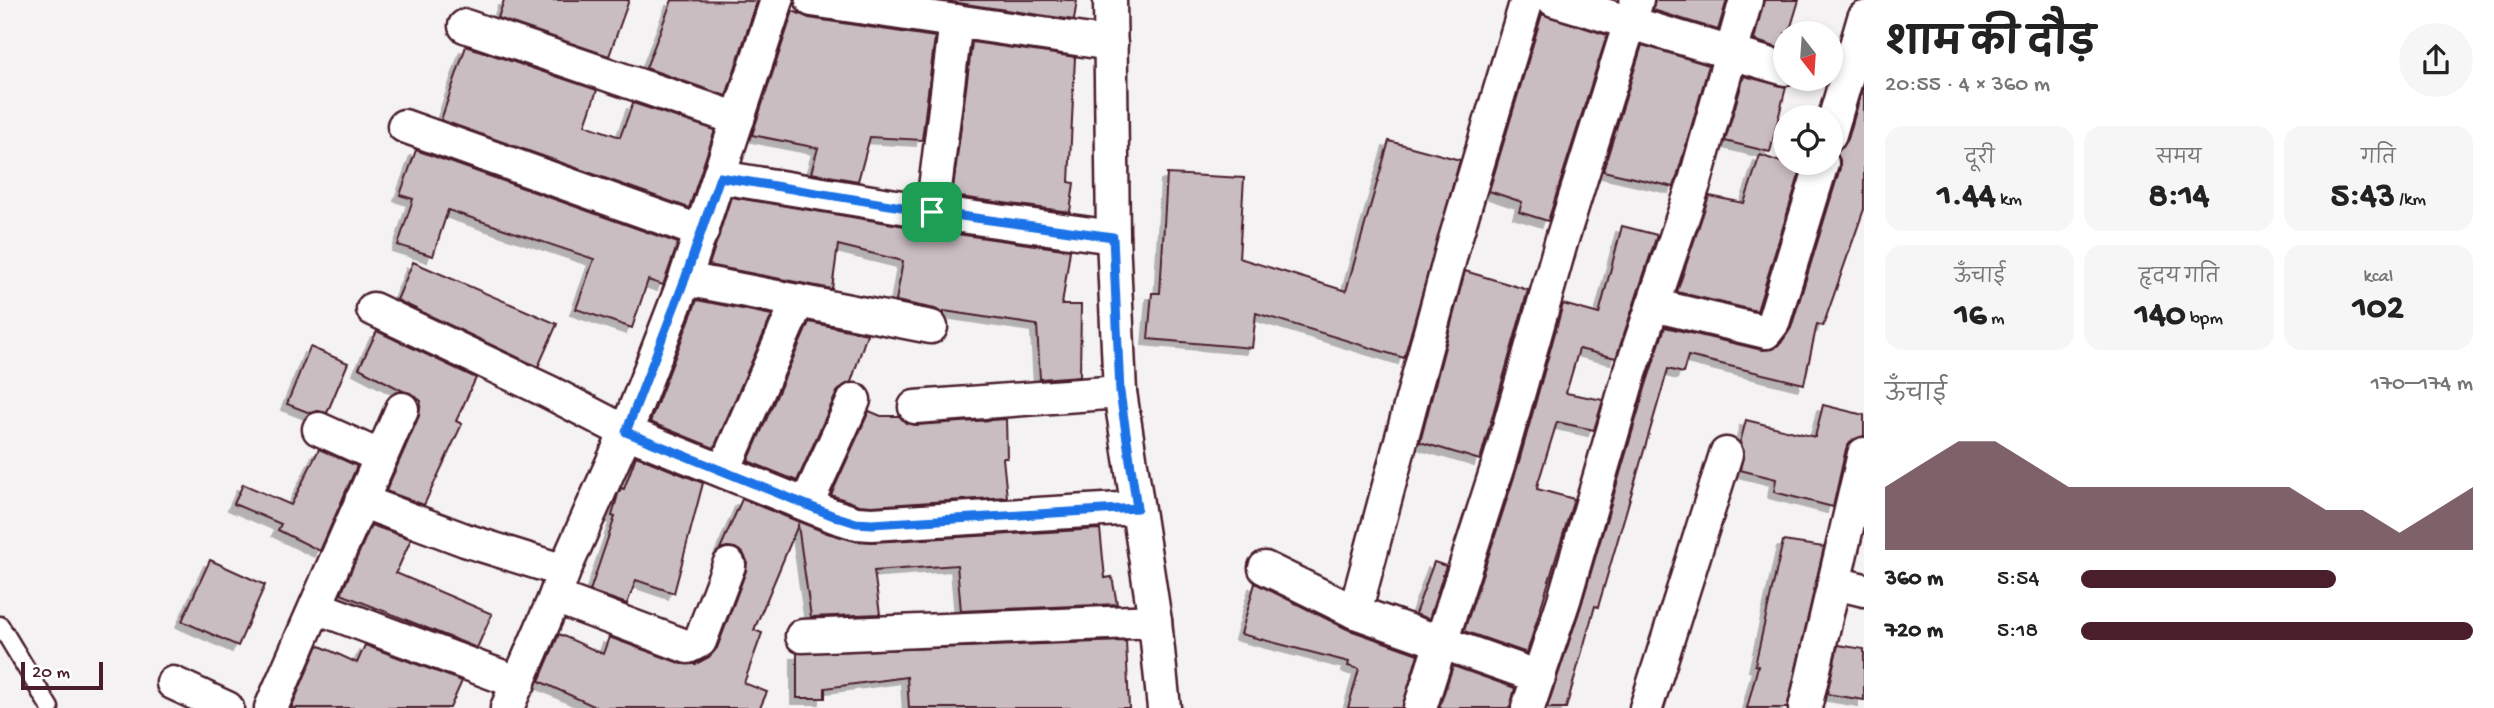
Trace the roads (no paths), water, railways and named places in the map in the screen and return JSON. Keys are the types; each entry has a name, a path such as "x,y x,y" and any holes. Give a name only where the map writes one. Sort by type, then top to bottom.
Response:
{"street":[{"path":"316,607 513,695 626,432 685,279 777,0"},
{"path":"812,0 1111,44"},
{"path":"1110,0 1113,237 1120,392 1155,621 1164,708"},
{"path":"1355,612 1454,243 1527,0"},
{"path":"1554,0 1634,11 1730,53 1773,66"},
{"path":"1528,708 1564,600 1628,379 1695,181 1746,0"},
{"path":"1420,708 1500,459 1562,239 1634,11"},
{"path":"1843,82 1864,18"},
{"path":"932,212 956,21"},
{"path":"465,26 738,119"},
{"path":"404,127 702,232"},
{"path":"1653,305 1766,332 1773,323 1818,175"},
{"path":"720,177 932,212 1113,237"},
{"path":"685,279 930,327"},
{"path":"724,470 798,301"},
{"path":"373,309 549,392 626,432 856,523 1137,508"},
{"path":"915,407 1120,392"},
{"path":"807,503 853,400"},
{"path":"271,708 402,410"},
{"path":"319,429 381,457"},
{"path":"1646,708 1726,454"},
{"path":"1814,706 1824,619 1850,587 1864,454"},
{"path":"361,501 465,540 688,647 700,641 729,565"},
{"path":"1265,568 1355,612 1539,677"},
{"path":"802,636 1155,621"},
{"path":"173,683 227,708"}],"lane":[{"path":"0,625 50,708"}]}
